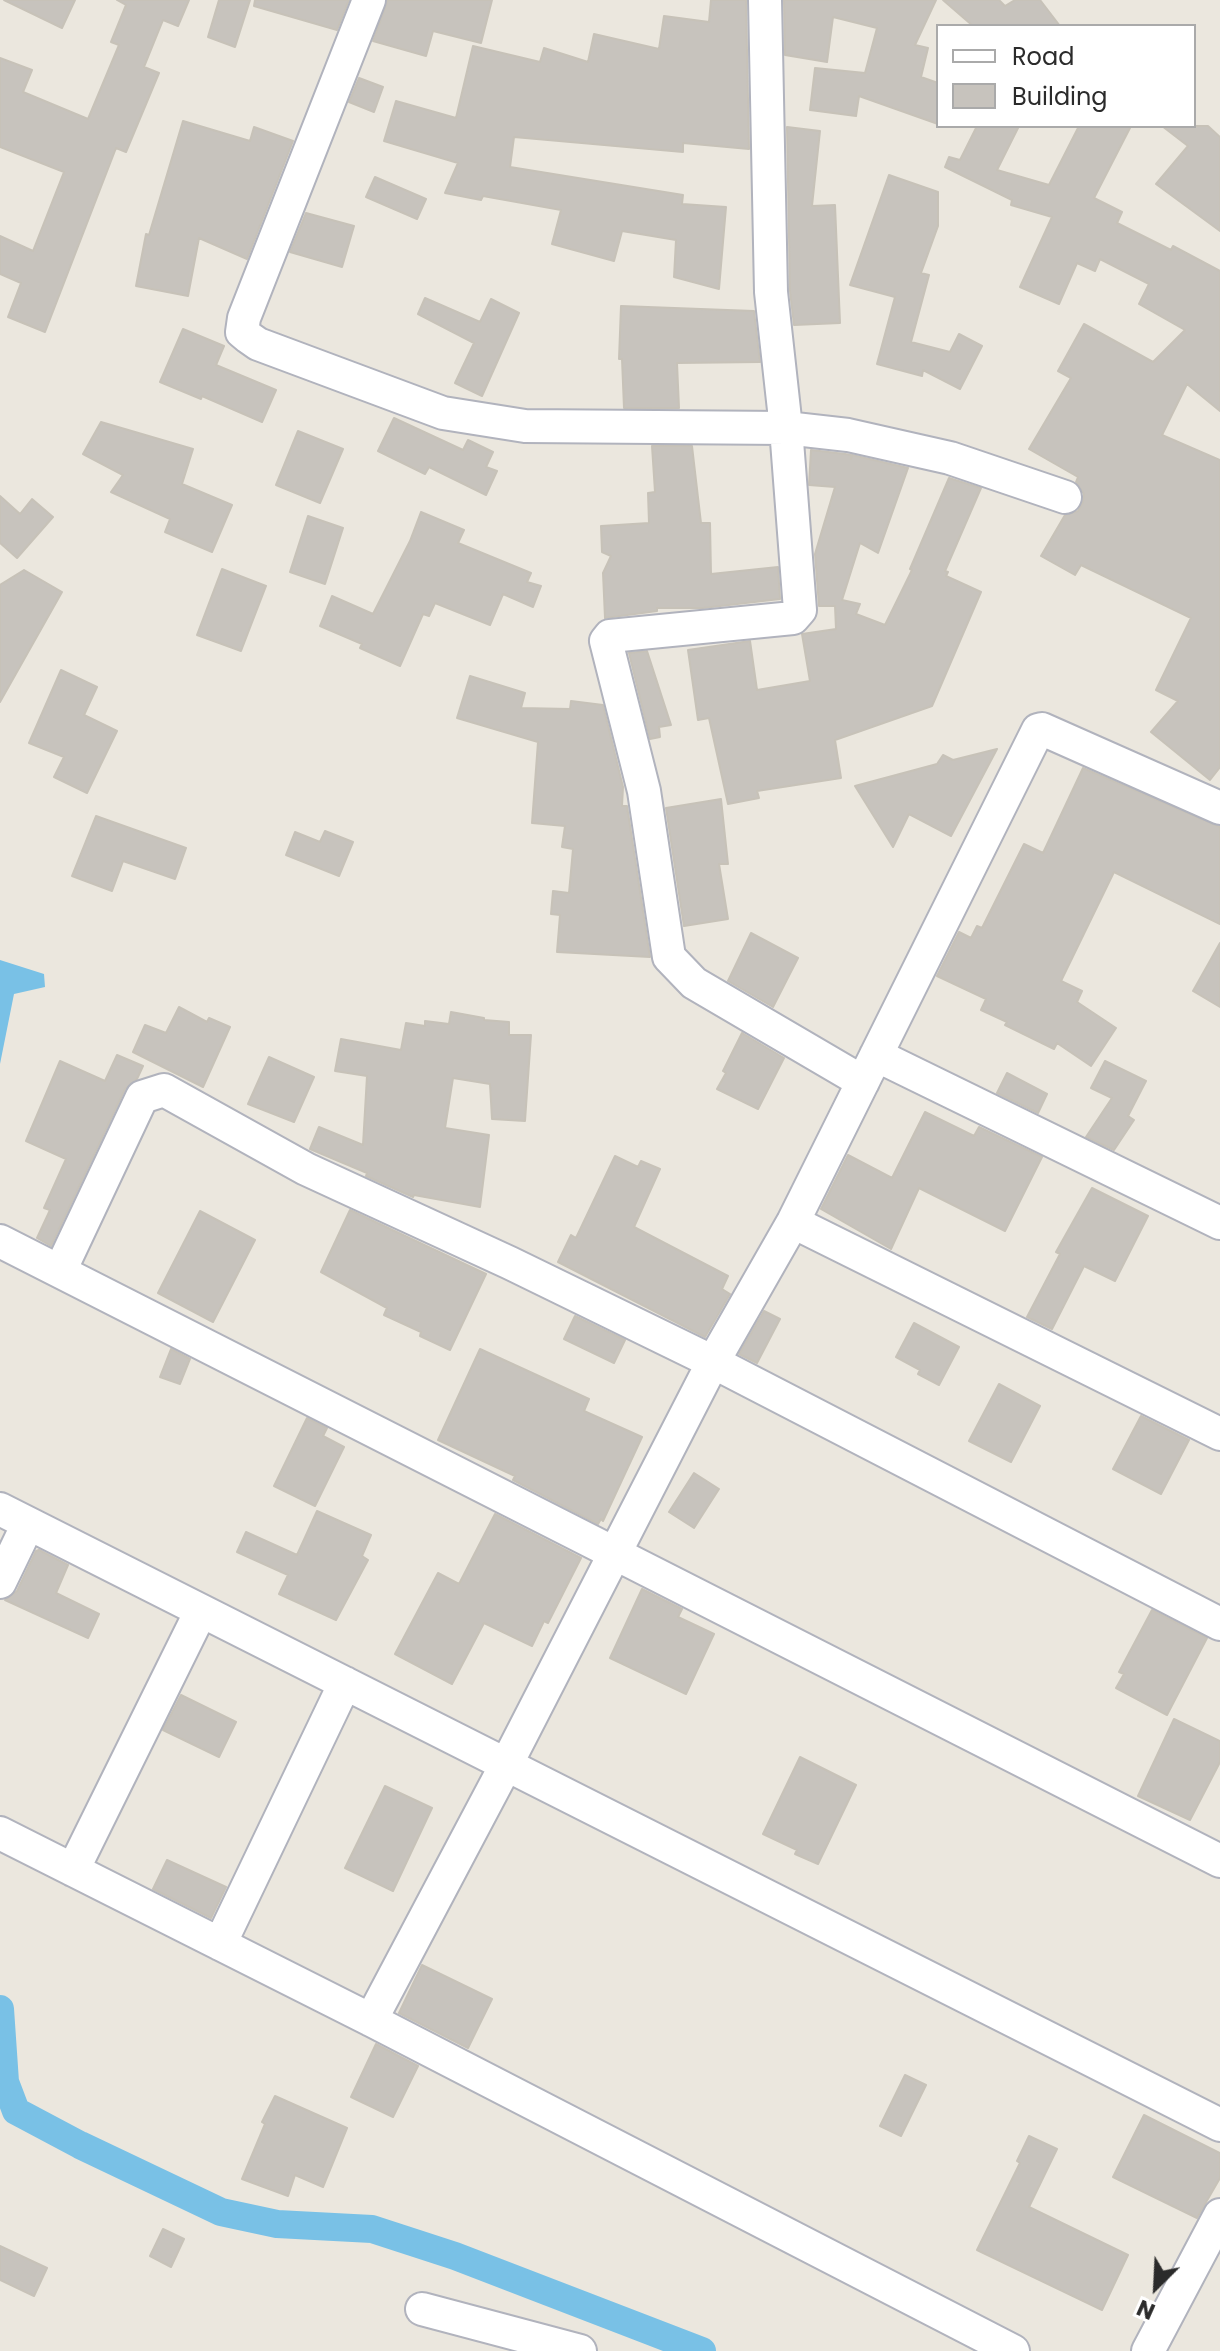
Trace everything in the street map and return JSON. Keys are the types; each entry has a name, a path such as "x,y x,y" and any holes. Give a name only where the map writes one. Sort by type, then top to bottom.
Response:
{"street":[{"path":"369,0 244,318 242,332 248,337 258,344 443,413 525,426 786,428 848,435 950,458 1065,497"},
{"path":"765,0 771,292 786,428 800,610 793,618 610,636 606,641 644,791 669,957 694,983 870,1068 1220,1223"},
{"path":"371,2020 616,1554 713,1362 793,1222 1038,730 1042,729 1220,808"},
{"path":"60,1271 142,1097 164,1090 306,1169 510,1263 713,1362 1220,1624"},
{"path":"793,1222 1220,1434"},
{"path":"0,1241 1220,1861"},
{"path":"0,1582 14,1516 1220,2125"},
{"path":"73,1870 201,1611"},
{"path":"220,1944 345,1683"},
{"path":"0,1833 371,2020 1013,2351"},
{"path":"1148,2351 1220,2215"},
{"path":"422,2309 580,2351"}],"water":[{"path":"0,960 44,974 45,987 14,994 0,1064"}],"building":[{"path":"4,0 75,0 62,28"},
{"path":"117,0 189,0 178,26 163,20 144,67 159,73 126,152 116,148 45,332 8,317 21,283 0,274 0,236 33,251 64,172 0,147 0,58 32,70 23,92 88,119 119,45 111,42 126,5"},
{"path":"219,0 250,0 235,47 208,37"},
{"path":"255,0 349,0 337,30 254,6"},
{"path":"388,0 492,0 481,43 433,31 426,56 373,41"},
{"path":"711,0 746,0 749,149 683,143 683,152 514,137 510,167 683,195 682,204 726,207 719,289 674,277 676,240 622,231 614,261 552,244 561,210 483,196 481,200 445,193 458,163 384,141 396,101 456,118 473,46 540,62 544,48 588,62 594,34 659,49 664,16 709,22"},
{"path":"784,0 936,0 915,45 928,48 921,77 936,82 936,123 859,96 856,116 810,110 815,68 865,73 877,28 833,17 827,62 785,55"},
{"path":"943,0 999,0 1005,6 1015,0 1040,0 1058,24 971,24"},
{"path":"359,78 383,87 374,112 349,102"},
{"path":"183,121 250,141 254,127 293,141 247,259 199,238 188,296 136,286 146,234 149,235"},
{"path":"1208,126 1220,137 1220,231 1156,184 1188,146 1165,128"},
{"path":"787,127 820,131 812,206 835,205 840,323 794,325 790,291"},
{"path":"976,128 1018,128 997,170 1049,185 1078,128 1130,128 1094,198 1122,212 1117,223 1171,250 1173,246 1220,271 1220,411 1187,384 1162,435 1220,460 1220,767 1210,780 1151,732 1178,701 1156,690 1191,618 1081,565 1075,575 1041,556 1065,515 1078,511 1084,494 1076,482 1078,477 1029,449 1071,378 1058,371 1084,324 1153,362 1185,330 1139,304 1149,284 1100,259 1095,271 1077,263 1059,304 1020,287 1052,217 1011,205 1012,200 945,167 949,157 960,160"},
{"path":"889,175 938,192 938,226 921,273 929,275 911,342 950,352 959,334 982,346 960,389 923,370 922,376 877,364 895,297 850,285"},
{"path":"375,177 426,199 417,219 366,197"},
{"path":"306,213 354,226 342,267 290,252"},
{"path":"425,298 480,322 491,299 519,313 482,396 455,383 474,343 418,314"},
{"path":"621,306 754,311 760,362 677,363 679,408 624,408 622,359 619,359"},
{"path":"183,329 224,346 216,365 276,390 262,422 160,382"},
{"path":"394,418 463,450 468,440 493,452 486,467 497,471 486,495 429,467 425,474 378,451"},
{"path":"101,422 193,449 182,484 232,505 212,552 165,532 170,519 111,492 123,475 83,454"},
{"path":"298,431 343,449 320,503 276,485"},
{"path":"652,446 692,446 701,523 710,523 711,574 778,567 780,599 703,608 657,608 657,611 605,618 603,573 611,556 602,552 601,526 649,523 648,493 655,492"},
{"path":"811,450 851,455 851,459 852,455 908,468 878,553 860,543 842,600 860,604 856,614 885,625 912,570 949,478 981,488 945,571 948,572 946,576 981,592 932,706 835,740 841,778 757,791 759,798 728,804 709,718 698,720 688,650 750,641 757,690 810,681 802,634 836,629 835,606 819,606 815,554 835,487 809,485"},
{"path":"0,496 20,514 32,499 53,517 17,558 0,543"},
{"path":"421,512 464,530 458,543 531,573 527,582 541,586 533,607 503,594 490,625 435,603 429,616 423,614 400,666 360,648 362,644 320,626 332,596 373,614"},
{"path":"308,516 343,528 325,584 290,572"},
{"path":"222,569 266,586 241,651 197,635"},
{"path":"24,570 62,592 0,702 0,585"},
{"path":"647,651 671,725 659,727 660,737 650,739 629,653"},
{"path":"61,670 97,687 84,715 117,731 87,793 54,777 64,757 29,743"},
{"path":"470,676 525,693 521,708 570,709 571,701 603,705 623,787 622,806 627,806 650,957 557,952 560,915 551,914 553,891 569,893 573,849 562,847 565,826 532,823 538,742 457,718"},
{"path":"997,749 951,836 909,814 893,847 855,786 937,764 943,755 953,760"},
{"path":"1083,768 1220,827 1220,924 1114,872 1061,981 1082,991 1077,1002 1116,1028 1091,1066 1057,1043 1054,1049 1005,1025 1007,1022 981,1010 986,999 937,976 959,932 971,938 977,926 982,928 1024,844 1043,853"},
{"path":"721,799 728,864 719,864 728,919 684,926 666,808"},
{"path":"96,816 186,848 175,879 123,861 112,891 72,876"},
{"path":"325,831 353,842 339,876 286,855 295,832 320,842"},
{"path":"751,933 798,958 773,1007 728,981"},
{"path":"1220,943 1220,1007 1193,991"},
{"path":"179,1007 207,1022 209,1018 230,1027 203,1087 133,1052 145,1025 166,1033"},
{"path":"451,1012 509,1022 509,1035 531,1035 525,1121 492,1119 490,1084 453,1078 445,1128 489,1135 480,1207 413,1197 310,1149 319,1127 363,1145 367,1076 335,1071 341,1039 401,1050 406,1023 425,1026 425,1021 449,1024"},
{"path":"742,1033 784,1058 758,1109 717,1089"},
{"path":"117,1055 143,1066 137,1079 125,1089 51,1246 37,1238 50,1210 44,1208 66,1159 26,1141 60,1061 105,1081"},
{"path":"269,1057 314,1077 294,1122 248,1104"},
{"path":"1105,1061 1146,1081 1128,1116 1134,1120 1114,1150 1086,1137 1112,1098 1091,1088"},
{"path":"1007,1073 1047,1094 1038,1113 997,1093"},
{"path":"925,1112 974,1136 979,1127 1042,1157 1005,1231 919,1188 891,1249 821,1209 848,1155 892,1178"},
{"path":"615,1156 638,1167 641,1161 660,1169 634,1227 728,1276 722,1289 730,1294 705,1337 558,1262 571,1235 576,1238"},
{"path":"1092,1188 1148,1216 1115,1281 1084,1266 1052,1329 1027,1317 1060,1254 1056,1252"},
{"path":"350,1210 486,1274 450,1350 384,1315 387,1308 321,1272"},
{"path":"200,1211 255,1240 213,1322 158,1293"},
{"path":"764,1311 780,1319 757,1363 739,1354"},
{"path":"575,1316 625,1340 614,1363 564,1339"},
{"path":"914,1323 959,1347 939,1385 896,1357"},
{"path":"171,1349 190,1359 180,1384 160,1377"},
{"path":"480,1349 589,1399 584,1411 642,1437 603,1521 601,1519 598,1524 513,1480 515,1476 438,1440"},
{"path":"999,1384 1040,1406 1011,1462 969,1441"},
{"path":"1141,1416 1189,1440 1161,1494 1113,1469"},
{"path":"307,1418 327,1428 323,1436 344,1447 315,1506 274,1486"},
{"path":"694,1473 719,1489 694,1528 669,1512"},
{"path":"317,1511 371,1535 362,1556 368,1560 336,1620 279,1594 288,1575 237,1552 246,1532 297,1555"},
{"path":"495,1514 581,1558 548,1623 544,1621 532,1646 484,1623 452,1684 395,1654 438,1573 459,1584"},
{"path":"39,1550 68,1565 56,1593 99,1614 88,1638 5,1600 17,1591"},
{"path":"642,1589 682,1609 678,1617 714,1634 686,1694 610,1658"},
{"path":"1152,1610 1207,1638 1167,1715 1116,1688 1124,1674 1119,1672"},
{"path":"181,1695 236,1722 219,1757 163,1730"},
{"path":"1174,1719 1220,1741 1220,1762 1190,1820 1138,1796"},
{"path":"800,1757 856,1785 818,1864 763,1834"},
{"path":"385,1786 432,1808 393,1891 345,1868"},
{"path":"167,1860 226,1887 211,1918 153,1889"},
{"path":"422,1965 492,1999 468,2048 399,2013"},
{"path":"376,2044 418,2066 393,2117 351,2097"},
{"path":"905,2075 926,2085 901,2136 880,2126"},
{"path":"275,2096 347,2128 323,2187 295,2175 288,2196 242,2179 265,2124 262,2122"},
{"path":"1144,2115 1220,2153 1220,2178 1197,2218 1113,2177"},
{"path":"1029,2136 1057,2149 1029,2207 1128,2255 1102,2310 977,2250 1020,2163 1017,2161"},
{"path":"163,2229 184,2239 171,2267 150,2256"},
{"path":"0,2246 47,2268 34,2296 0,2280"}],"waterway":[{"path":"0,2009 5,2082 16,2111 80,2145 221,2212 277,2224 372,2229 455,2256 702,2351"}]}
